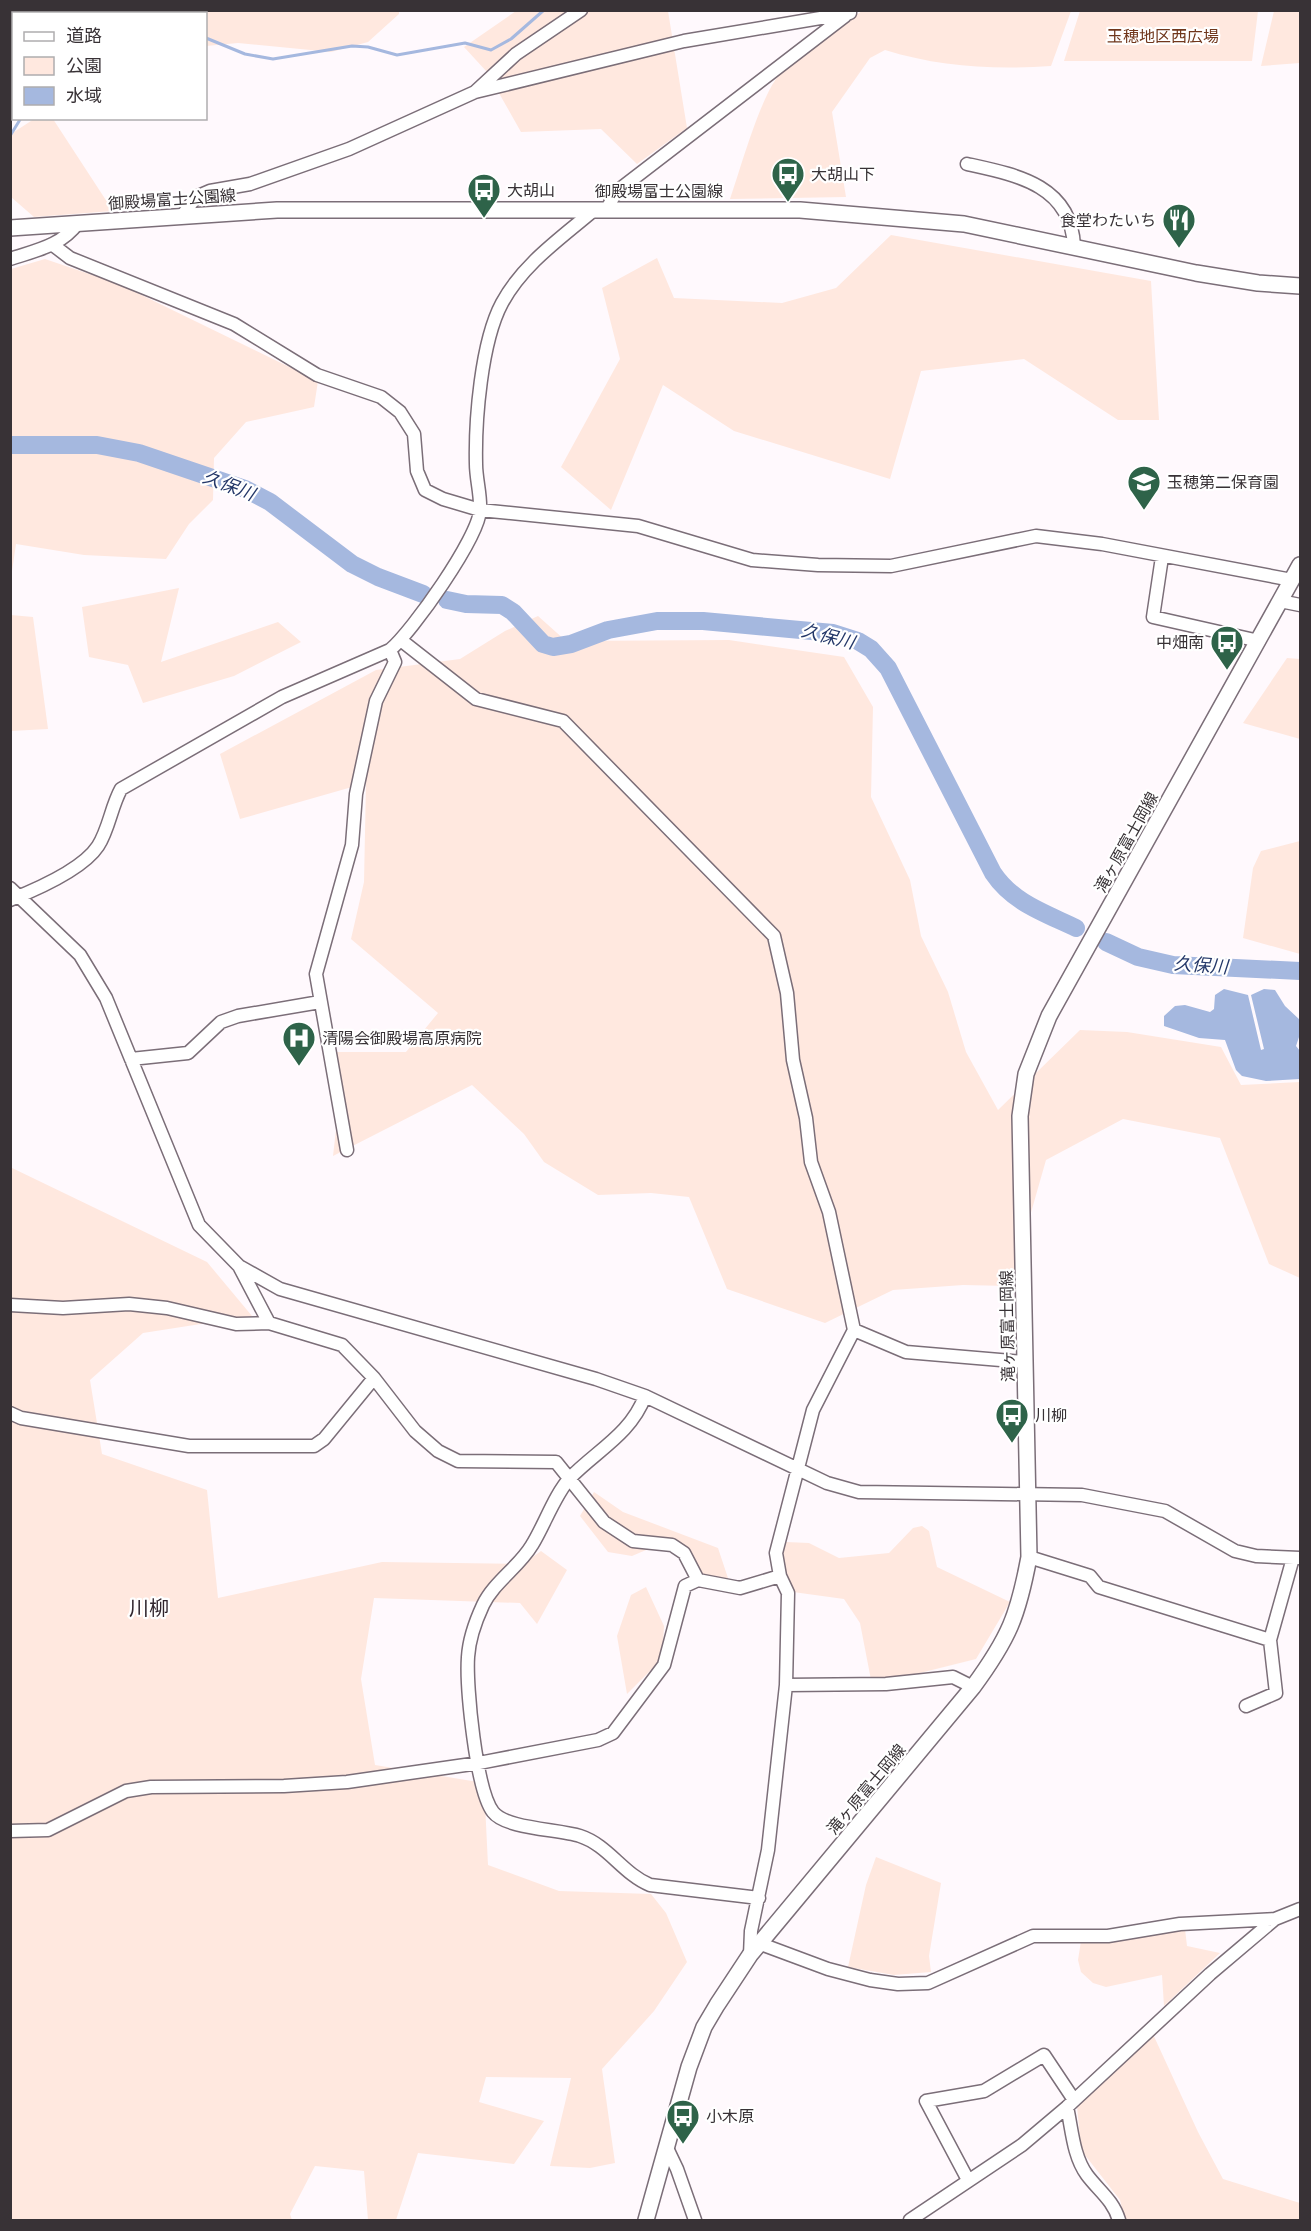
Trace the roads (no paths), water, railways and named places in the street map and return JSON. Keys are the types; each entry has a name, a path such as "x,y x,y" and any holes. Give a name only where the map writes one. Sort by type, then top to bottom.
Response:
{"main road":[{"name":"御殿場富士公園線","path":"10,228 182,216 351,209 800,210 964,224 1196,273 1258,283 1300,286"},
{"name":"滝ヶ原富士岡線","path":"646,2220 689,2067 704,2027 750,1955 973,1687 1002,1647 1012,1625 1021,1599 1029,1557 1020,1116 1026,1074 1049,1016 1300,565"}],"street":[{"path":"475,92 516,54 581,10"},
{"path":"182,216 185,208 203,194 250,184 349,149 475,92 684,41 853,12"},
{"path":"853,12 817,35 616,192 600,209 524,269 501,305 482,374 476,459 480,510 474,530 444,581 402,641 390,650 282,698 121,789 98,846 73,868 14,895 80,955 106,998 199,1225 239,1266 279,1289 597,1379 645,1396 827,1483 859,1492 1082,1495 1150,1507 1184,1521 1235,1551 1256,1557 1297,1558 1270,1640 1276,1692 1246,1706"},
{"path":"967,164 1021,176 1039,185 1065,212 1073,226 1074,246"},
{"path":"10,259 53,245 67,237 78,223"},
{"path":"53,245 70,258 234,324 317,375 381,398 400,412 414,434 417,471 425,490 443,499 480,510 638,526 733,555 781,562 891,566 1036,536 1102,544 1292,580"},
{"path":"1162,557 1153,617 1258,641"},
{"path":"1280,601 1300,605"},
{"path":"402,641 476,699 563,721 774,936 787,993 793,1060 811,1162 829,1212 854,1330 813,1410 776,1553 780,1576 788,1593 786,1685 759,1898 751,1931 750,1955"},
{"path":"347,1150 315,974 352,845 356,794 376,701 395,662 390,650"},
{"path":"131,1059 188,1053 221,1022 238,1016 320,1002"},
{"path":"239,1266 268,1323"},
{"path":"10,1305 63,1308 129,1304 167,1308 236,1324 268,1323 342,1345 374,1378 416,1431 448,1456 458,1461 556,1462 604,1522 633,1541 672,1545 684,1553 698,1580"},
{"path":"854,1330 906,1352 1025,1362"},
{"path":"10,1413 21,1418 189,1446 314,1446 324,1439 374,1378"},
{"path":"645,1396 639,1412 610,1446 569,1479 530,1548 484,1602 476,1621 468,1655 470,1701 479,1763 488,1800 494,1814 512,1823 582,1836 607,1852 636,1879 650,1885 759,1898"},
{"path":"1029,1557 1090,1576 1099,1587 1270,1640"},
{"path":"10,1831 48,1830 126,1791 151,1787 284,1786 347,1782 479,1763 598,1740 613,1733 664,1665 685,1586 698,1580 740,1588 780,1576"},
{"path":"786,1685 872,1685 953,1677 973,1687"},
{"path":"910,2220 1022,2145 1071,2104 1210,1974 1275,1919 1300,1909"},
{"path":"761,1944 828,1969 870,1980 898,1984 927,1983 1033,1936 1108,1936 1180,1924 1275,1919"},
{"path":"968,2181 926,2101 984,2091 1044,2055 1071,2104 1075,2148 1086,2173 1114,2205 1119,2220"},
{"path":"667,2148 695,2220"}],"water":[{"path":"1224,989 1248,995 1261,1050 1264,1049 1251,995 1264,989 1275,990 1285,1006 1300,1020 1300,1034 1296,1046 1300,1051 1300,1079 1266,1081 1242,1076 1236,1070 1225,1040 1199,1038 1164,1026 1164,1016 1175,1006 1185,1005 1210,1012 1214,1009 1215,995"}],"waterway":[{"path":"207,38 245,54 273,59 352,46 368,47 397,55 465,43 491,50 511,39 544,10"},
{"path":"10,136 20,120"},
{"name":"久保川","path":"10,445 97,445 139,453 245,489 270,502 352,564 378,577 423,594"},
{"name":"久保川","path":"447,600 466,604 502,605 513,612 543,644 553,647 571,644 608,630 657,621 703,621 833,633 858,641 871,649 888,668 993,873 1020,900 1076,928"},
{"name":"久保川","path":"1106,942 1138,957 1173,965 1300,971"}],"place":[{"name":"大胡山下","path":"788,203"},
{"name":"大胡山","path":"484,219"},
{"name":"食堂わたいち","path":"1179,249"},
{"name":"玉穂第二保育園","path":"1144,511"},
{"name":"中畑南","path":"1227,671"},
{"name":"清陽会御殿場高原病院","path":"299,1067"},
{"name":"川柳","path":"1012,1444"},
{"name":"小木原","path":"683,2145"}],"district":[{"name":"川柳","path":"149,1607"}],"park label":[{"name":"玉穂地区西広場","path":"1163,36"}]}
